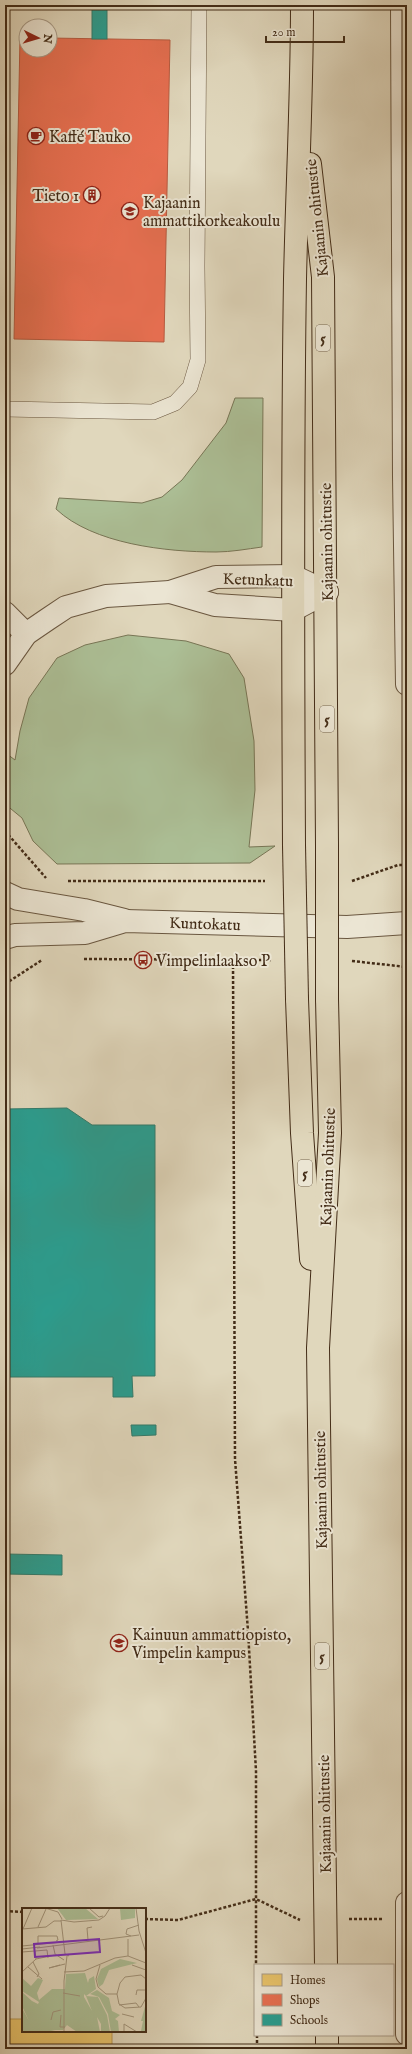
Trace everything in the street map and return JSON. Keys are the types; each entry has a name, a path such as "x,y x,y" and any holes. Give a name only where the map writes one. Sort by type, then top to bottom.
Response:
{"highway":[{"name":"Kajaanin ohitustie","path":"302,5 302,85 295,278 293,576 294,845 297,999 302,1133 318,1348 326,1964"},
{"name":"Kajaanin ohitustie","path":"302,85 323,277 326,592 327,1008 330,1134 318,1348"},
{"path":"327,2036 327,2049"}],"street":[{"path":"402,5 405,131 405,476 407,684"},
{"name":"Ketunkatu","path":"5,664 26,634 66,608 85,601 106,596 170,592 216,577 293,576 326,592"},
{"name":"Ketunkatu","path":"170,592 215,605 293,610 326,592"},
{"path":"5,613 26,634"},
{"path":"5,893 18,899 84,910 125,921"},
{"name":"Kuntokatu","path":"5,938 15,935 85,933 125,921 340,926 407,923"},
{"path":"407,1903 407,2034"}],"lane":[{"path":"5,409 153,412 175,403 190,387 198,360 197,258 199,5"}],"path":[{"path":"5,23 7,5"},
{"path":"5,831 48,880"},
{"path":"352,881 398,865 407,865"},
{"path":"63,881 265,881"},
{"path":"5,984 44,959"},
{"path":"82,959 233,961 274,960"},
{"path":"348,960 407,967"},
{"path":"233,961 235,1459 248,1631 256,1771 256,1964"},
{"path":"146,1918 178,1920 256,1899 300,1920"},
{"path":"5,1911 22,1912"},
{"path":"348,1919 407,1919"},
{"path":"257,2036 257,2049"}],"green space":[{"path":"235,398 263,398 262,547 227,552 196,552 153,548 131,544 90,530 71,521 56,509 59,498 142,503 162,497 182,480 226,423"},
{"path":"128,635 186,641 229,654 244,678 254,741 255,790 249,847 275,846 250,863 57,864 33,841 22,818 5,804 5,763 7,754 15,760 20,731 29,698 57,658 85,645"}],"building: Homes":[{"path":"5,2019 22,2019 22,2032 112,2032 112,2049 5,2049"}],"building: Shops":[{"name":"Tieto 1","path":"58,38 170,40 164,342 14,339 20,58 58,58"}],"building: Schools":[{"path":"92,5 107,5 107,39 92,39"},
{"path":"67,1108 92,1125 155,1125 155,1376 132,1376 133,1397 113,1397 113,1377 5,1377 5,1109"},
{"path":"131,1425 156,1425 156,1435 132,1436"},
{"path":"5,1554 62,1555 62,1575 5,1574"}],"place":[{"name":"Kaffé Tauko","path":"36,136"},
{"name":"Tieto 1","path":"92,195"},
{"name":"Kajaanin ammattikorkeakoulu","path":"130,211"},
{"name":"Vimpelinlaakso P","path":"143,960"},
{"name":"Kainuun ammattiopisto, Vimpelin kampus","path":"119,1643"}]}
